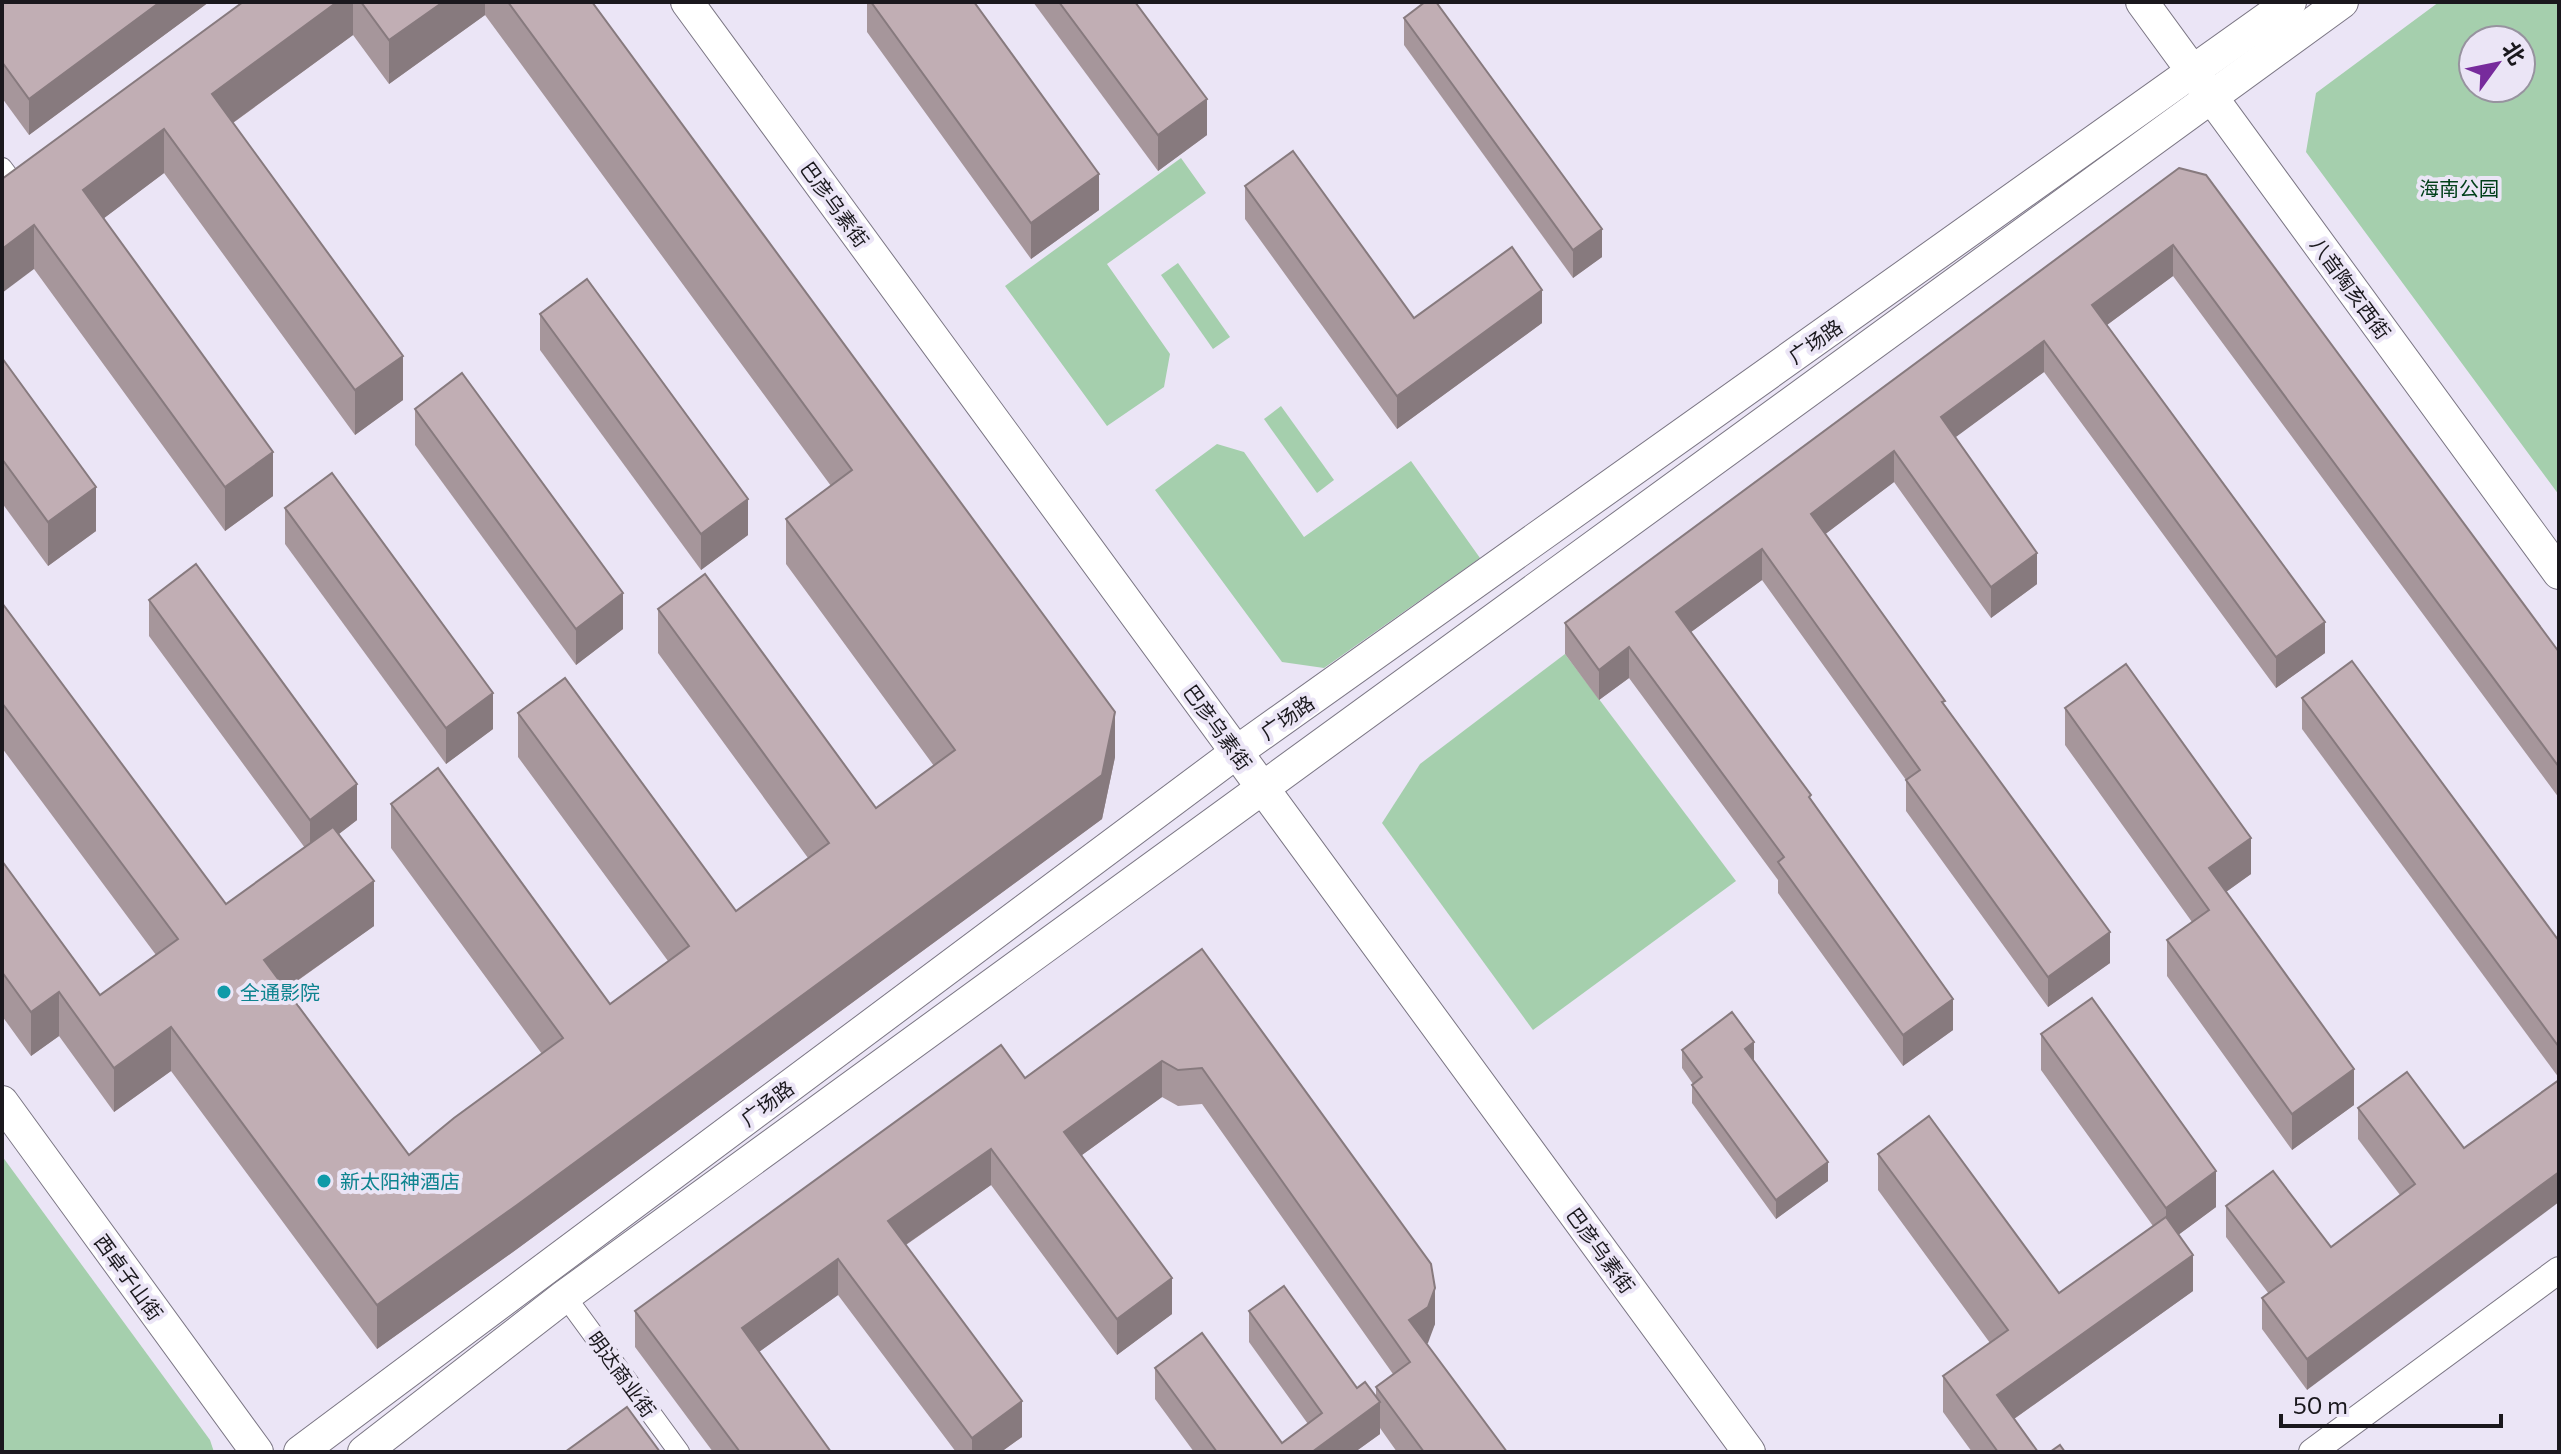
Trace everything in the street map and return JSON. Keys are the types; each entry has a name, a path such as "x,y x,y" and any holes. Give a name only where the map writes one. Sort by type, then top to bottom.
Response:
{"street":[{"name":"巴彦乌素街","path":"687,2 1243,748"},
{"name":"巴彦乌素街","path":"706,2 1749,1452"},
{"name":"八音陶亥西街","path":"2142,2 2559,573"},
{"name":"广场路","path":"300,1452 1243,748 2290,2"},
{"name":"广场路","path":"364,1452 565,1296 2342,2"},
{"name":"巴彦乌素街","path":"1267,782 1768,1452"},
{"name":"西卓子山街","path":"2,1102 257,1452"},
{"path":"2312,1452 2559,1270"},
{"name":"明达商业街","path":"565,1296 679,1452"}],"green space":[{"name":"海南公园","path":"2439,2 2559,2 2559,495 2306,152 2316,93"},
{"path":"1181,158 1206,193 1107,264 1170,354 1164,387 1107,426 1005,286"},
{"path":"1178,263 1230,337 1213,349 1161,275"},
{"path":"1281,406 1334,480 1317,493 1264,419"},
{"path":"1217,444 1244,452 1304,537 1411,461 1480,558 1324,668 1282,662 1155,490"},
{"path":"1565,654 1736,881 1533,1030 1382,823 1420,764"},
{"path":"2,1156 210,1440 214,1452 2,1452"}],"building":[{"path":"2,2 160,2 29,99 2,62"},
{"path":"243,2 337,2 212,94 403,356 355,390 164,129 83,190 273,452 225,487 34,225 2,249 2,179"},
{"path":"361,2 443,2 389,40"},
{"path":"508,2 592,2 1115,712 1102,775 377,1305 171,1027 114,1068 59,992 31,1012 2,972 2,861 100,995 178,939 2,703 2,603 226,904 333,827 374,881 264,960 409,1155 563,1038 391,804 438,768 610,1004 689,946 518,713 565,678 736,911 829,843 658,609 705,574 876,808 955,750 786,519 852,470"},
{"path":"871,2 974,2 1099,174 1031,223"},
{"path":"1059,2 1135,2 1207,99 1158,135"},
{"path":"1425,2 1436,2 1602,229 1573,250 1404,18"},
{"path":"1293,151 1414,318 1512,247 1542,290 1397,396 1245,186"},
{"path":"2179,168 2206,175 2559,652 2559,767 2173,245 2092,305 2325,622 2276,657 2044,341 1941,417 2037,553 1991,587 1894,451 1811,514 1945,701 1942,702 2110,932 2048,977 1906,780 1920,770 1762,549 1676,612 1811,795 1809,797 1953,999 1903,1035 1778,862 1784,857 1629,647 1599,670 1565,623"},
{"path":"587,279 748,499 701,534 540,314"},
{"path":"2,358 96,487 48,522 2,459"},
{"path":"462,373 623,593 576,629 415,409"},
{"path":"332,473 493,693 446,728 285,508"},
{"path":"196,564 357,784 310,820 149,600"},
{"path":"2352,661 2559,941 2559,1047 2302,698"},
{"path":"2126,664 2251,838 2209,868 2354,1069 2292,1114 2167,940 2209,910 2065,708"},
{"path":"1202,949 1431,1264 1435,1288 1428,1307 1409,1320 1507,1452 1424,1452 1376,1387 1410,1362 1202,1068 1178,1070 1162,1061 1064,1132 1172,1278 1117,1319 991,1149 888,1221 1022,1401 972,1438 838,1259 742,1328 831,1452 740,1452 635,1311 1001,1045 1025,1078"},
{"path":"2092,998 2216,1171 2166,1208 2041,1034"},
{"path":"1732,1012 1754,1042 1745,1049 1828,1162 1776,1200 1692,1085 1702,1077 1682,1050"},
{"path":"2407,1072 2464,1148 2559,1080 2559,1172 2307,1359 2262,1298 2284,1282 2226,1206 2273,1171 2331,1247 2415,1184 2358,1108"},
{"path":"1929,1116 2059,1293 2166,1217 2193,1255 1997,1395 2038,1452 1998,1452 1943,1376 2008,1330 1878,1154"},
{"path":"1284,1286 1357,1388 1365,1382 1380,1402 1312,1452 1217,1452 1155,1368 1202,1333 1282,1443 1322,1413 1249,1311"},
{"path":"627,1407 660,1452 565,1452"},
{"path":"2060,1445 2065,1452 2050,1452"}],"place":[{"name":"全通影院","path":"224,992"},
{"name":"新太阳神酒店","path":"324,1181"}]}
